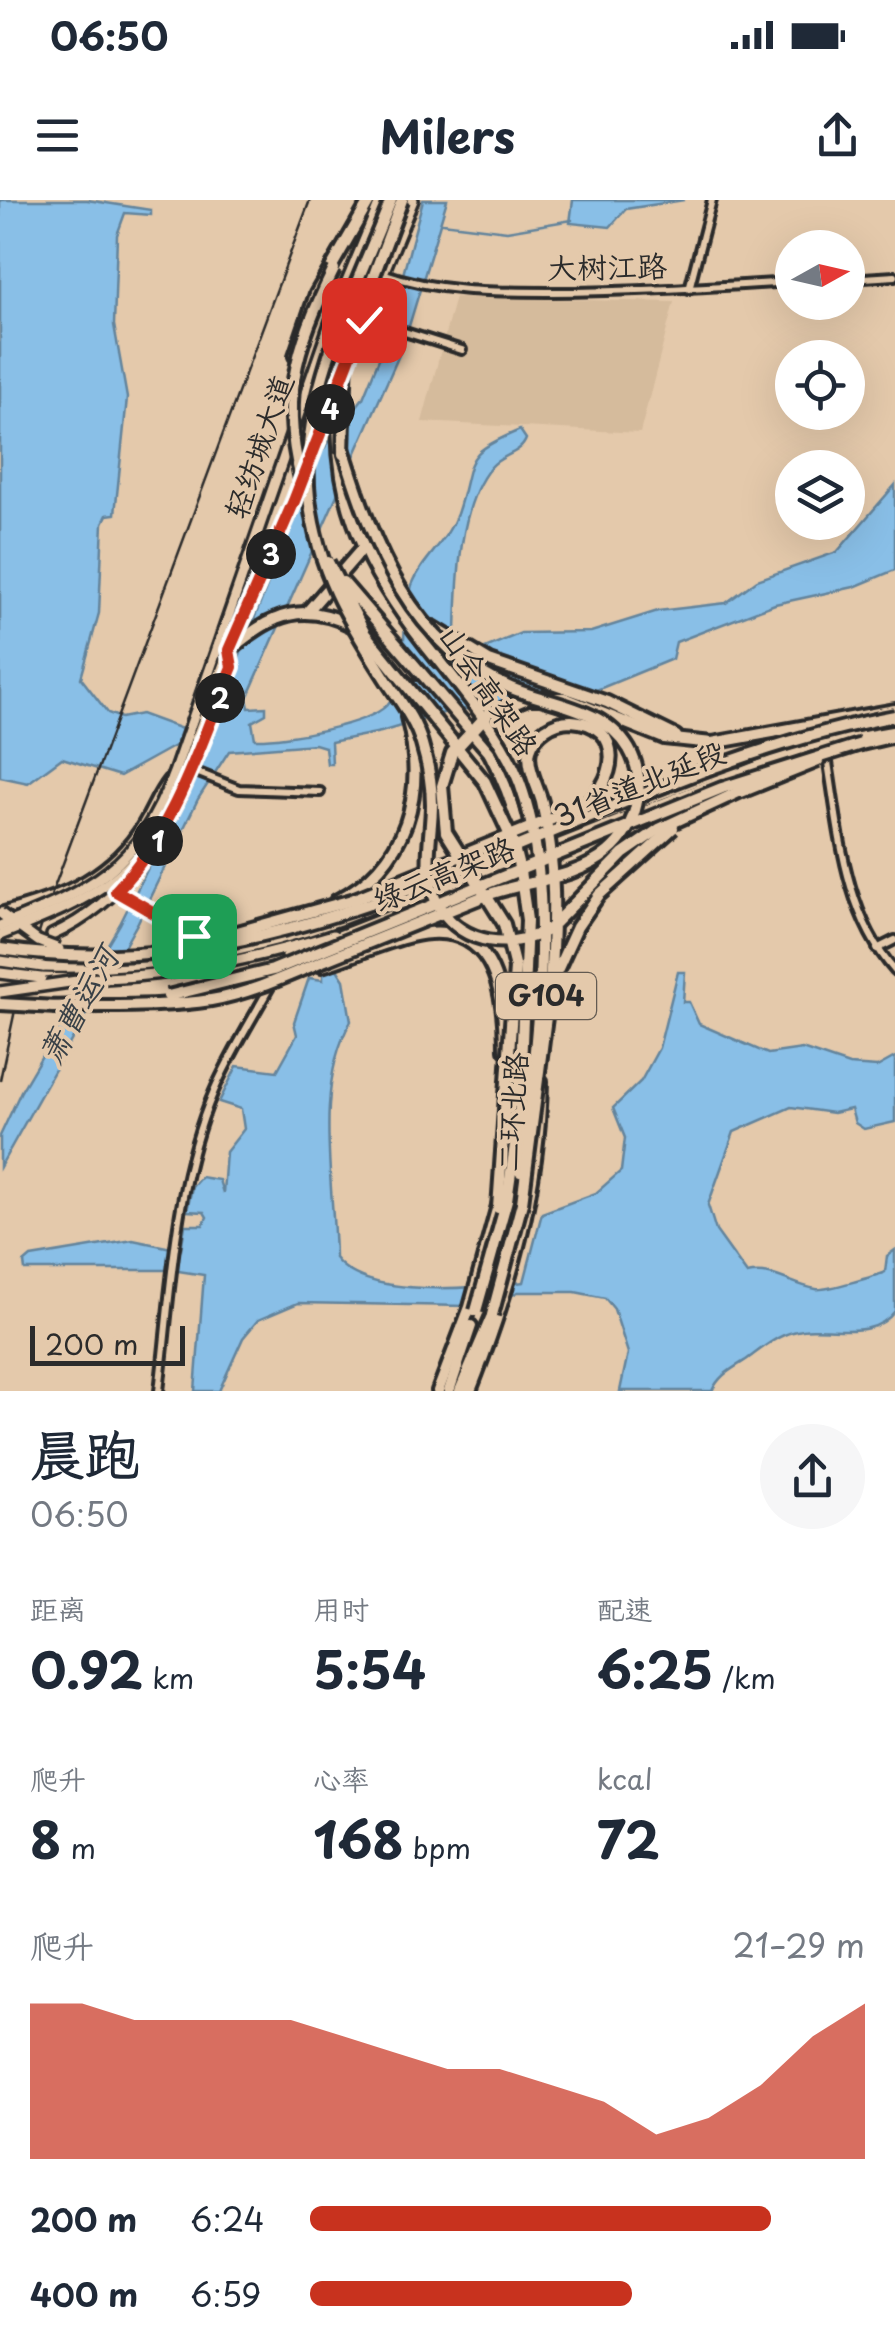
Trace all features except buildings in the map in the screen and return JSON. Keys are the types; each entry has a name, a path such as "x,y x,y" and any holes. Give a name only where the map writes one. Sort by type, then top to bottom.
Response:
{"highway":[{"name":"G104","path":"371,200 302,334 290,404 296,463 317,530 347,588 458,711 489,752 509,788 526,851 529,889 528,982 500,1198 448,1391"},
{"path":"289,440 289,380 303,323 329,267 371,200"},
{"path":"391,200 321,385 311,446 309,498 332,592 413,720 429,767 431,887 452,921 490,942 519,942 548,930 624,854 659,829 861,744"},
{"path":"288,976 491,894 596,860 616,844 636,807 635,764 618,733 592,715 508,686 445,646 403,596 370,534 340,447 346,350 402,200"},
{"name":"G104","path":"341,380 344,487 361,550"},
{"name":"山会高架路","path":"340,447 361,536 384,582 487,722 514,769 532,818 542,882 532,1064 516,1202 497,1312"},
{"name":"山会高架路","path":"321,547 365,634 485,782 512,840 520,871 527,920 519,1118 507,1200 473,1309"},
{"path":"305,612 361,550"},
{"name":"二环北路","path":"361,550 400,615 487,722 515,765 545,844 554,889 540,1131 530,1209 510,1281 470,1391"},
{"path":"403,596 434,628 490,661 608,702 691,742"},
{"path":"229,650 278,618 305,612 367,632 458,711"},
{"path":"308,916 356,890 378,872 410,820 417,766 413,740 406,715 387,681"},
{"path":"473,1309 501,1197 515,968 504,924 446,832 442,786 452,753 487,714 516,701 546,696 585,703 664,738 691,742 735,742 814,721 895,713"},
{"name":"绿云高架路","path":"0,956 141,957 206,949 313,924 750,751 818,730 895,713"},
{"path":"141,957 308,916 440,865 509,836 544,822 562,815 579,808 594,800 608,782 611,761 606,743 584,724 560,722 548,727 531,747 528,760 543,806 545,817 546,828 551,851 555,886 550,986 522,1203 497,1312"},
{"name":"绿云高架路","path":"0,1004 52,1007 140,1002 273,970 722,788 895,734"},
{"path":"550,986 577,927 614,878 692,815 744,790"},
{"path":"485,874 507,871 529,889"},
{"path":"287,956 507,871"},
{"path":"52,1007 212,1000 421,934 448,935 472,946 491,963 502,986 506,1107"},
{"name":"G104","path":"438,1391 473,1309"},
{"name":"G104","path":"460,1391 497,1312"}],"main road":[{"name":"轻纺城大道","path":"190,754 289,440 381,200"},
{"name":"G104","path":"229,650 294,501 412,200"},
{"path":"52,936 90,914 116,891 158,840 187,771 198,729 232,667 229,650"},
{"path":"824,738 895,713"},
{"name":"31省道北延段","path":"0,973 84,980 202,970 340,932 385,908 485,874 526,851 824,738 895,734"},
{"path":"0,918 31,913 76,894 116,869 187,771"},
{"path":"0,935 85,901 124,874 152,838 187,771"},
{"path":"0,956 42,966 140,966 250,949 385,908 526,851"},
{"path":"0,918 38,941 82,955 250,949"},
{"path":"0,956 17,950"},
{"path":"0,992 84,980"}],"street":[{"path":"689,288 712,200"},
{"name":"大树江路","path":"355,263 401,280 461,292 775,283"},
{"path":"865,278 895,276"},
{"path":"336,310 462,350"},
{"path":"824,738 852,896 861,924 895,971"},
{"path":"0,918 74,888 111,863 138,831 160,788 187,771 239,789 320,792"},
{"path":"116,891 194,936"},
{"path":"877,948 895,940"},
{"path":"159,1391 176,1246 194,1159 214,1092 287,956"}],"shaded area":[{"path":"455,297 674,302 640,433 422,422"}],"water":[{"path":"0,200 87,200 151,210 151,215 125,213 117,235 114,325 127,398 115,514 107,515 103,523 99,613 81,678 108,713 121,718 141,714 182,729 176,745 120,776 62,758 28,783 0,777"},
{"name":"萧曹运河","path":"423,200 447,200 403,346 247,698 249,708 266,707 266,714 252,722 255,739 344,725 387,705 400,677 407,608 416,576 453,524 472,461 487,446 520,430 526,439 491,467 480,483 466,524 456,634 478,651 521,633 591,632 658,611 726,603 757,580 837,552 847,540 865,540 865,520 895,485 895,570 854,587 775,604 676,642 672,659 594,691 543,704 453,710 381,732 331,742 332,764 327,764 325,747 315,744 229,751 198,799 138,922 0,1167 0,1136 21,1091 120,924 203,758 201,753 319,455 363,398 383,349"},
{"path":"573,200 684,200 626,209 610,227 570,223"},
{"path":"331,960 344,980 351,1021 332,1076 328,1137 335,1258 350,1271 396,1286 424,1288 524,1282 542,1213 596,1193 621,1171 625,1138 613,1108 641,1081 659,1048 678,972 685,972 683,1002 689,1002 699,1024 768,1054 802,1049 849,1065 877,1067 895,1057 895,1122 864,1129 855,1123 851,1109 833,1113 791,1107 734,1132 708,1205 716,1231 747,1274 765,1273 807,1287 830,1288 885,1272 887,1256 895,1250 895,1311 885,1321 861,1330 806,1330 780,1337 726,1373 712,1391 620,1391 628,1353 614,1309 605,1298 575,1292 518,1292 504,1300 466,1306 298,1303 258,1320 243,1338 219,1391 195,1391 204,1275 172,1270 25,1270 24,1263 31,1257 133,1240 181,1250 185,1225 203,1225 207,1217 204,1212 187,1211 192,1187 201,1177 219,1180 223,1193 226,1152 244,1129 241,1109 219,1102 237,1066 277,1071 297,1035 294,1022 309,978 323,980 323,962"}],"waterway":[{"path":"442,223 507,231 572,220"}],"railway":[{"path":"0,1080 17,1001 52,893 310,200"}],"route":[{"path":"194,936 116,891 144,861 176,806 232,667 229,650 294,501 364,320"}]}
